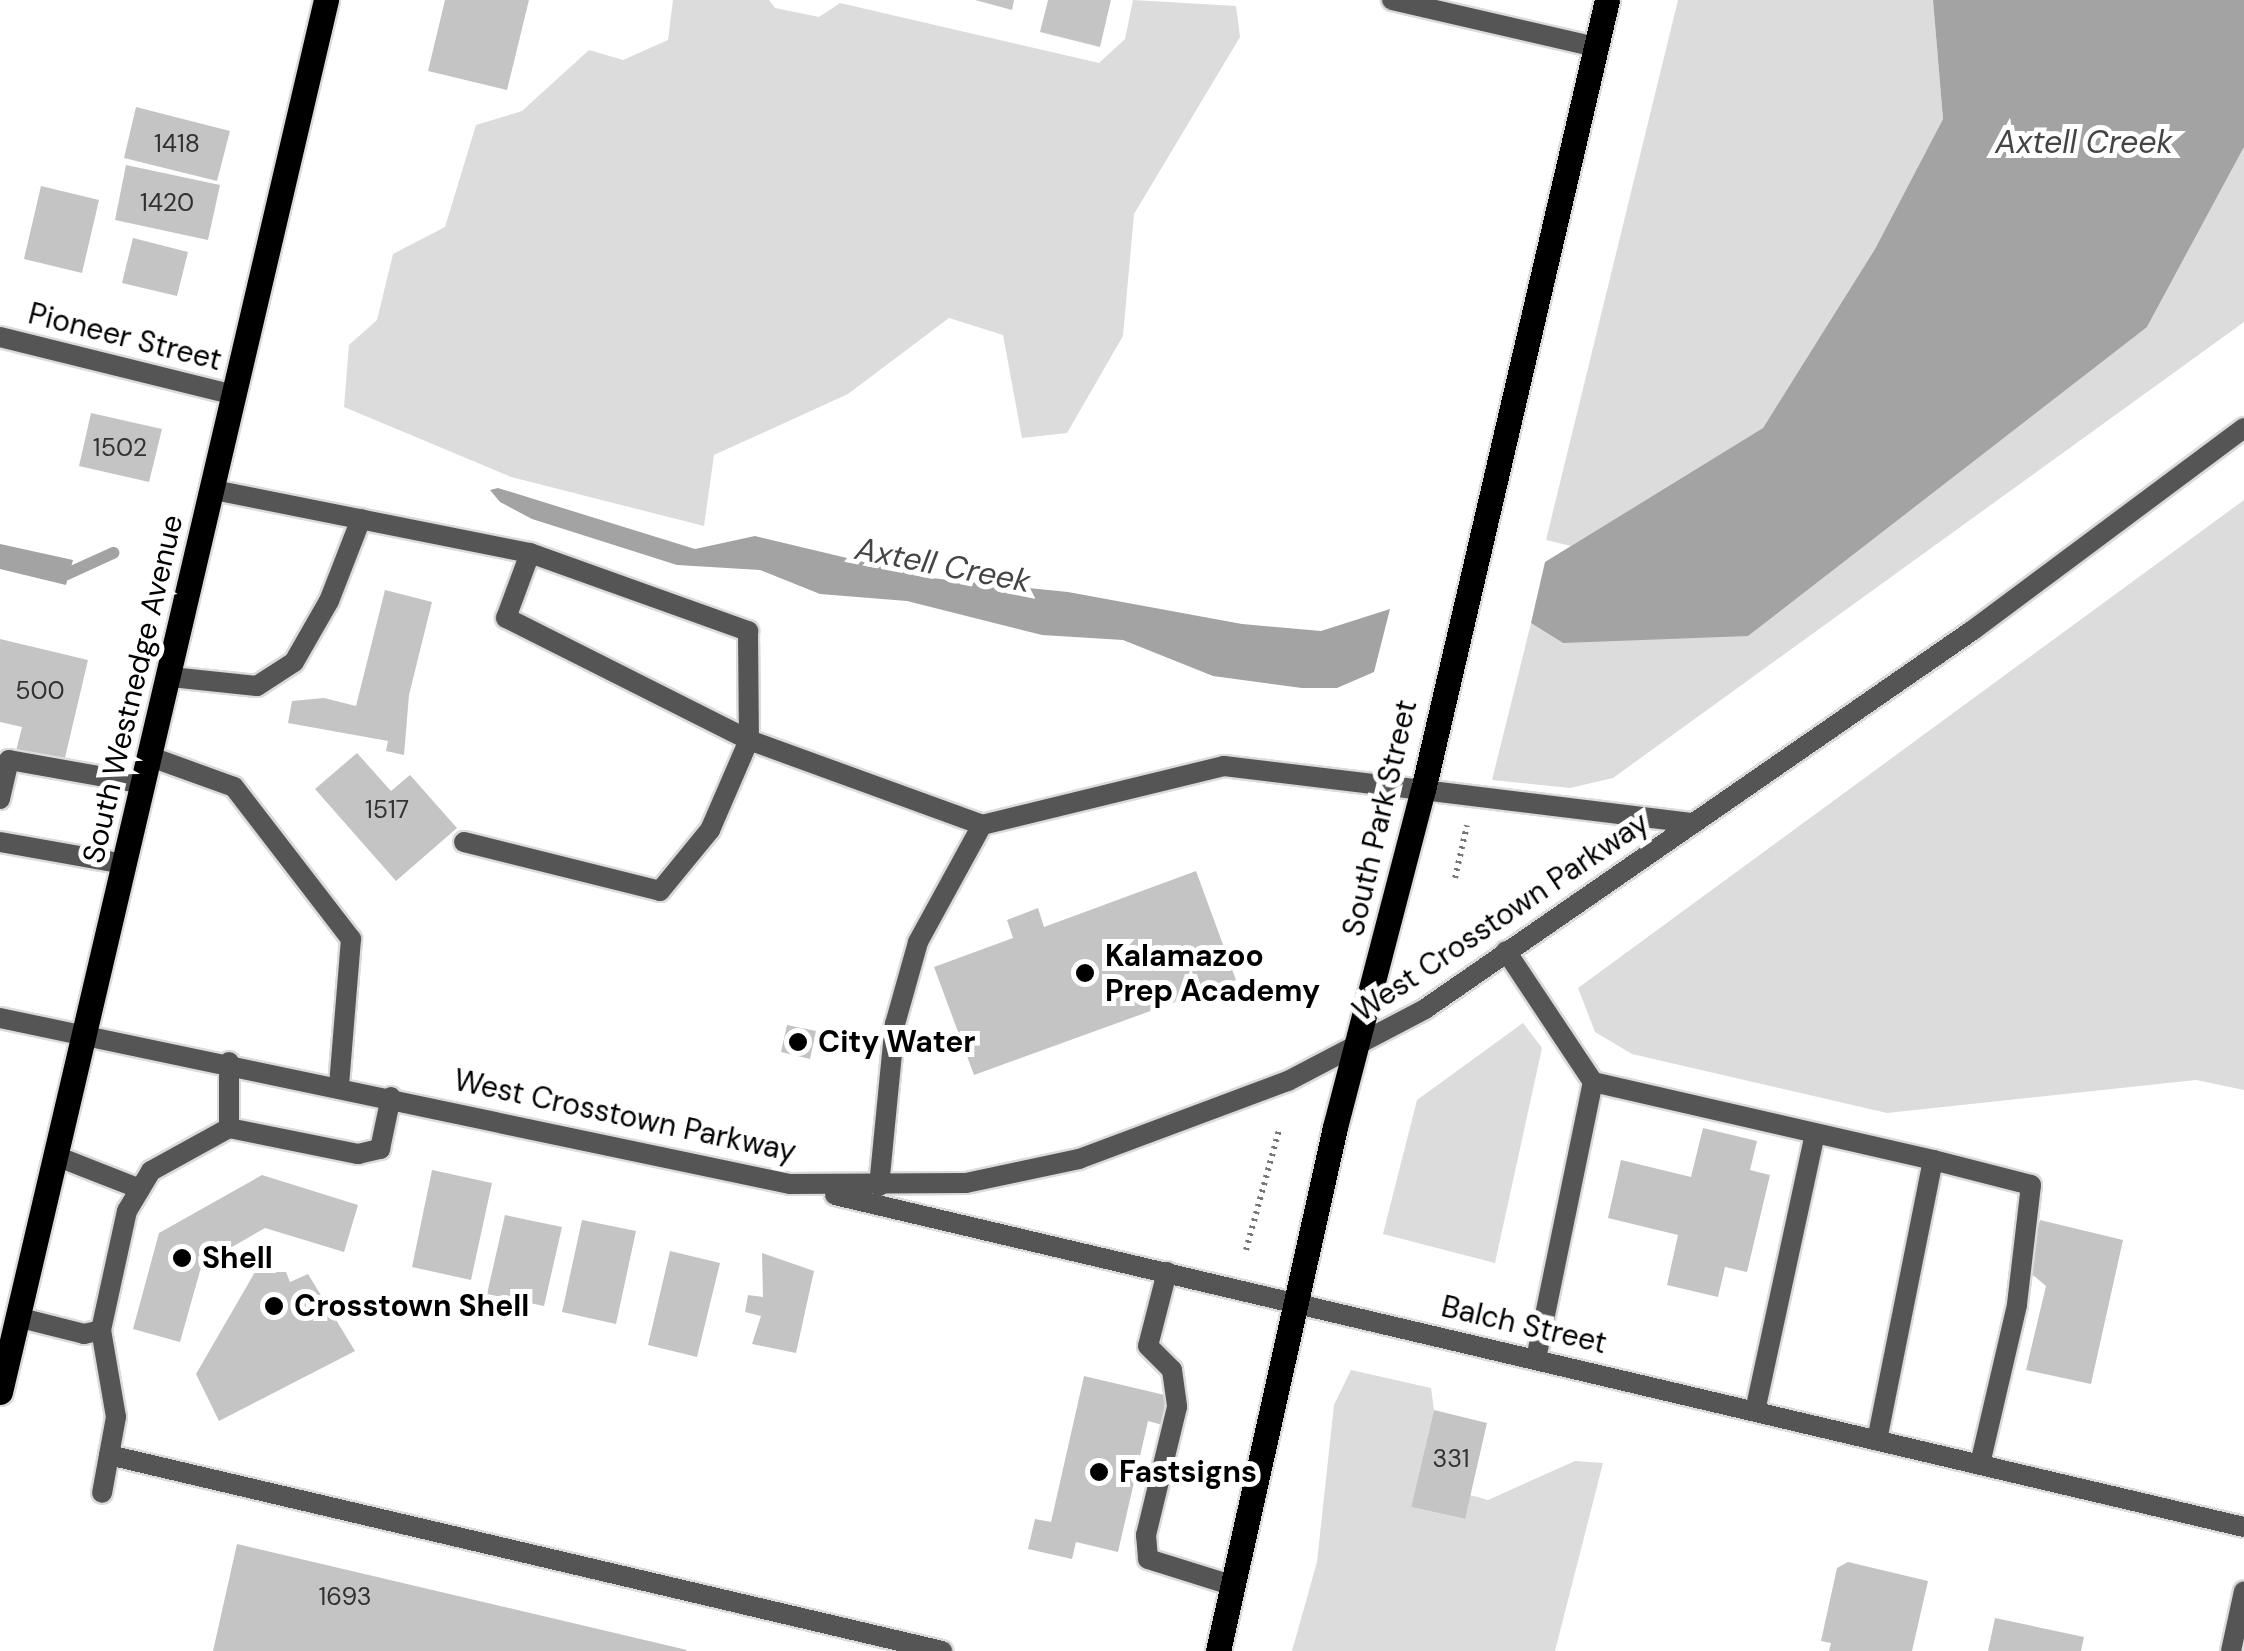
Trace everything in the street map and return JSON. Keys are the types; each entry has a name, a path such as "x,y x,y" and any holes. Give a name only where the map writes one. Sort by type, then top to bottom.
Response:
{"main road":[{"name":"South Westnedge Avenue","path":"0,1392 171,676 326,0"},
{"name":"South Park Street","path":"1218,1651 1606,0"}],"street":[{"path":"1392,0 1595,47"},
{"name":"Pioneer Street","path":"0,337 235,395"},
{"name":"West Crosstown Parkway","path":"0,1018 84,1031 790,1184 966,1182 1079,1160 1359,1048 1973,630 2244,428"},
{"path":"214,490 530,552 748,631 749,740 710,830 660,891 464,842"},
{"path":"171,676 257,686 294,662 329,601 361,519"},
{"path":"530,552 506,618 749,740 982,825 918,942 895,1024 878,1186"},
{"path":"151,757 234,788 351,939 339,1086"},
{"path":"0,808 9,760 144,784"},
{"name":"West Crosstown Parkway","path":"982,825 1224,766 1694,823"},
{"path":"0,842 125,864"},
{"path":"1506,951 1593,1082 2032,1185 2017,1305 1980,1464"},
{"path":"229,1062 229,1128"},
{"path":"1536,1359 1593,1082"},
{"path":"102,1492 116,1417 101,1330 128,1211 151,1172 229,1128 358,1154 380,1148 391,1098"},
{"path":"1755,1411 1815,1132"},
{"path":"56,1156 140,1189"},
{"path":"1877,1440 1933,1160"},
{"name":"Balch Street","path":"790,1184 2244,1527"},
{"path":"1167,1272 1148,1346 1172,1370 1177,1408 1146,1535 1148,1560 1234,1586"},
{"path":"18,1317 84,1334 101,1330"},
{"path":"109,1454 942,1651"},
{"path":"2231,1651 2244,1590"}],"path":[{"path":"1455,878 1470,813"},
{"path":"1246,1250 1279,1130"}],"shaded area":[{"path":"673,0 769,0 775,8 819,17 840,3 1099,63 1125,39 1133,0 1236,6 1240,37 1134,214 1123,336 1067,433 1022,438 1003,335 949,318 848,394 714,455 704,526 511,477 344,407 349,345 377,320 393,254 445,227 476,125 522,111 589,50 623,60 668,40"},
{"path":"1678,0 1933,0 1943,119 1875,249 1763,428 1571,546 1546,540"},
{"path":"2244,147 2244,322 1613,778 1570,788 1492,780 1531,623 1563,643 2147,327"},
{"path":"2244,500 2244,1090 2196,1080 1887,1113 1632,1054 1595,1032 1578,988"},
{"path":"1523,1023 1542,1048 1495,1263 1383,1234 1417,1100"},
{"path":"1351,1370 1431,1388 1434,1410 1411,1507 1464,1519 1470,1495 1488,1500 1575,1461 1603,1463 1555,1651 1292,1651 1317,1562 1334,1405"}],"water":[{"name":"Axtell Creek","path":"1933,0 2244,0 2244,147 2147,327 1748,636 1563,643 1531,623 1545,562 1763,428 1875,249 1943,119"},
{"path":"498,488 695,549 755,536 931,578 1068,592 1242,624 1321,631 1390,609 1374,672 1337,688 1302,688 1213,676 1123,640 1042,635 907,601 820,594 760,570 677,565 532,519 500,502 490,490"},
{"path":"0,544 73,560 66,585 0,569"}],"building":[{"path":"445,0 529,0 507,90 428,71"},
{"path":"975,0 1014,0 1012,10"},
{"path":"1048,0 1111,0 1100,47 1040,32"},
{"path":"136,107 230,131 217,181 124,158"},
{"path":"126,165 220,185 208,240 115,220"},
{"path":"41,186 99,200 82,273 24,259"},
{"path":"133,238 188,252 177,296 122,283"},
{"path":"91,413 162,429 149,482 79,466"},
{"path":"385,590 432,602 409,695 404,755 386,751 388,741 288,723 292,701 324,698 356,706"},
{"path":"0,639 88,660 64,762 16,751 22,727 0,722"},
{"path":"357,753 391,791 410,775 457,828 396,881 315,789"},
{"name":"Kalamazoo Prep Academy","path":"1196,871 1236,980 974,1075 934,967 1013,938 1007,920 1038,908 1044,927"},
{"name":"City Water","path":"787,1025 816,1031 810,1059 781,1052"},
{"path":"1703,1128 1757,1141 1750,1170 1770,1175 1747,1272 1725,1267 1718,1297 1667,1285 1678,1235 1608,1218 1621,1160 1691,1177"},
{"path":"432,1170 492,1183 471,1280 412,1267"},
{"name":"Shell","path":"262,1175 358,1205 344,1252 265,1228 202,1264 180,1342 133,1329 159,1233"},
{"path":"505,1215 562,1227 544,1306 487,1294"},
{"path":"582,1220 636,1231 616,1324 562,1312"},
{"path":"2040,1220 2123,1240 2091,1384 2026,1370 2046,1286 2027,1270"},
{"path":"670,1251 720,1263 697,1357 648,1345"},
{"path":"762,1253 814,1271 796,1353 752,1344 761,1316 745,1312 748,1295 763,1297"},
{"path":"255,1272 286,1272 290,1282 308,1274 355,1351 219,1421 196,1374"},
{"name":"Fastsigns","path":"1084,1376 1173,1397 1166,1426 1148,1421 1118,1552 1076,1542 1072,1559 1028,1549 1035,1519 1051,1522"},
{"path":"1434,1410 1487,1423 1465,1519 1411,1507"},
{"path":"237,1544 687,1650 213,1651"},
{"path":"1848,1562 1928,1581 1912,1651 1829,1651 1831,1643 1821,1641 1837,1568"},
{"path":"1995,1618 2084,1637 2081,1651 1988,1651"}],"waterway":[{"name":"Axtell Creek","path":"56,572 67,574 113,553"}],"place":[{"name":"Kalamazoo Prep Academy","path":"1085,973"},
{"name":"City Water","path":"798,1042"},
{"name":"Shell","path":"182,1258"},
{"name":"Crosstown Shell","path":"274,1306"},
{"name":"Fastsigns","path":"1099,1472"}]}
